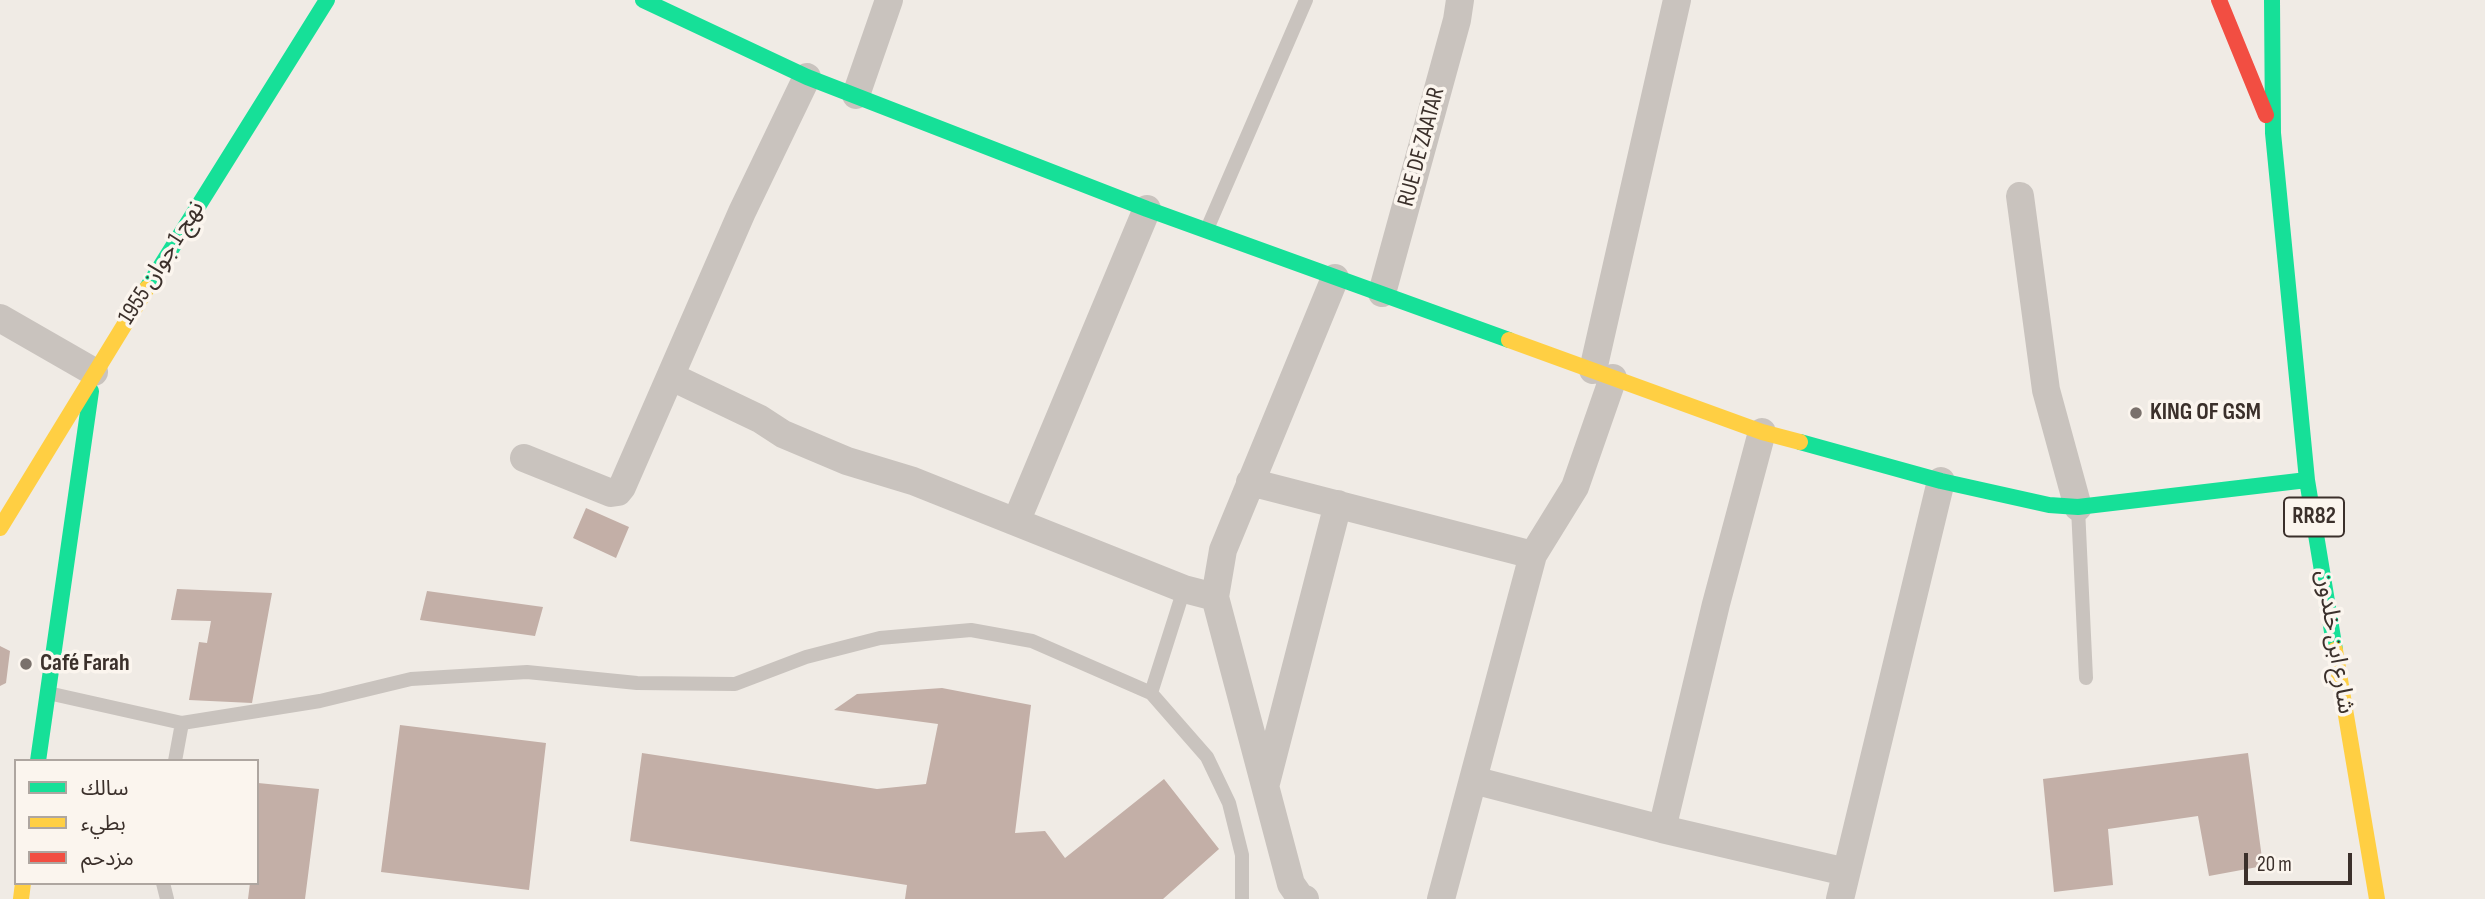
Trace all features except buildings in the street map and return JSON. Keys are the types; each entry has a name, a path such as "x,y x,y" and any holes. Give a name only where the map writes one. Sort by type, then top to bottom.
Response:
{"street":[{"name":"نهج 1 جوان 1955","path":"0,528 94,372 327,0"},
{"path":"643,0 807,77 1147,209 1762,432 1941,481 2049,505 2078,507 2307,480"},
{"path":"856,95 889,0"},
{"name":"RUE DE ZAATAR","path":"1382,293 1457,20 1460,0"},
{"path":"1441,899 1533,555 1576,487 1603,374 1677,0"},
{"name":"شارع ابن خلدون","path":"2219,0 2273,133"},
{"name":"شارع ابن خلدون","path":"2272,0 2273,133 2307,480 2377,899"},
{"path":"524,458 611,493 618,492 635,461 742,212 807,77"},
{"path":"2020,196 2046,390 2078,507"},
{"path":"1016,522 1147,209"},
{"path":"1305,899 1300,897 1291,884 1215,597 1223,550 1335,278"},
{"path":"0,318 94,372 38,759"},
{"path":"672,377 760,419 783,434 847,461 913,481 1184,589 1215,597"},
{"path":"1661,829 1716,604 1762,432"},
{"path":"1473,780 1661,829 1843,886 1941,481"},
{"path":"1250,482 1533,555"},
{"path":"1265,786 1338,504"}],"lane":[{"path":"1206,230 1306,0"},
{"path":"2078,507 2086,678"},
{"path":"1151,693 1184,589"},
{"path":"47,693 182,723 320,702 411,679 527,672 637,683 735,684 806,657 880,638 971,630 1032,641 1151,693 1207,757 1229,803 1242,855 1242,899"},
{"path":"176,759 182,723"}],"traffic: fast":[{"path":"147,288 327,0"},
{"path":"643,0 807,77 1147,209 1509,340"},
{"path":"2272,0 2273,133 2307,480 2335,650"},
{"path":"38,759 91,391"},
{"path":"1800,442 1941,481 2049,505 2078,507 2307,480"}],"traffic: slow":[{"path":"0,528 147,288"},
{"path":"1509,340 1762,432 1800,442"},
{"path":"2335,650 2377,899"},
{"path":"21,899 23,885"}],"traffic: jam":[{"path":"2219,0 2266,115"}],"place":[{"name":"KING OF GSM","path":"2136,413"},
{"name":"Café Farah","path":"26,664"}]}
